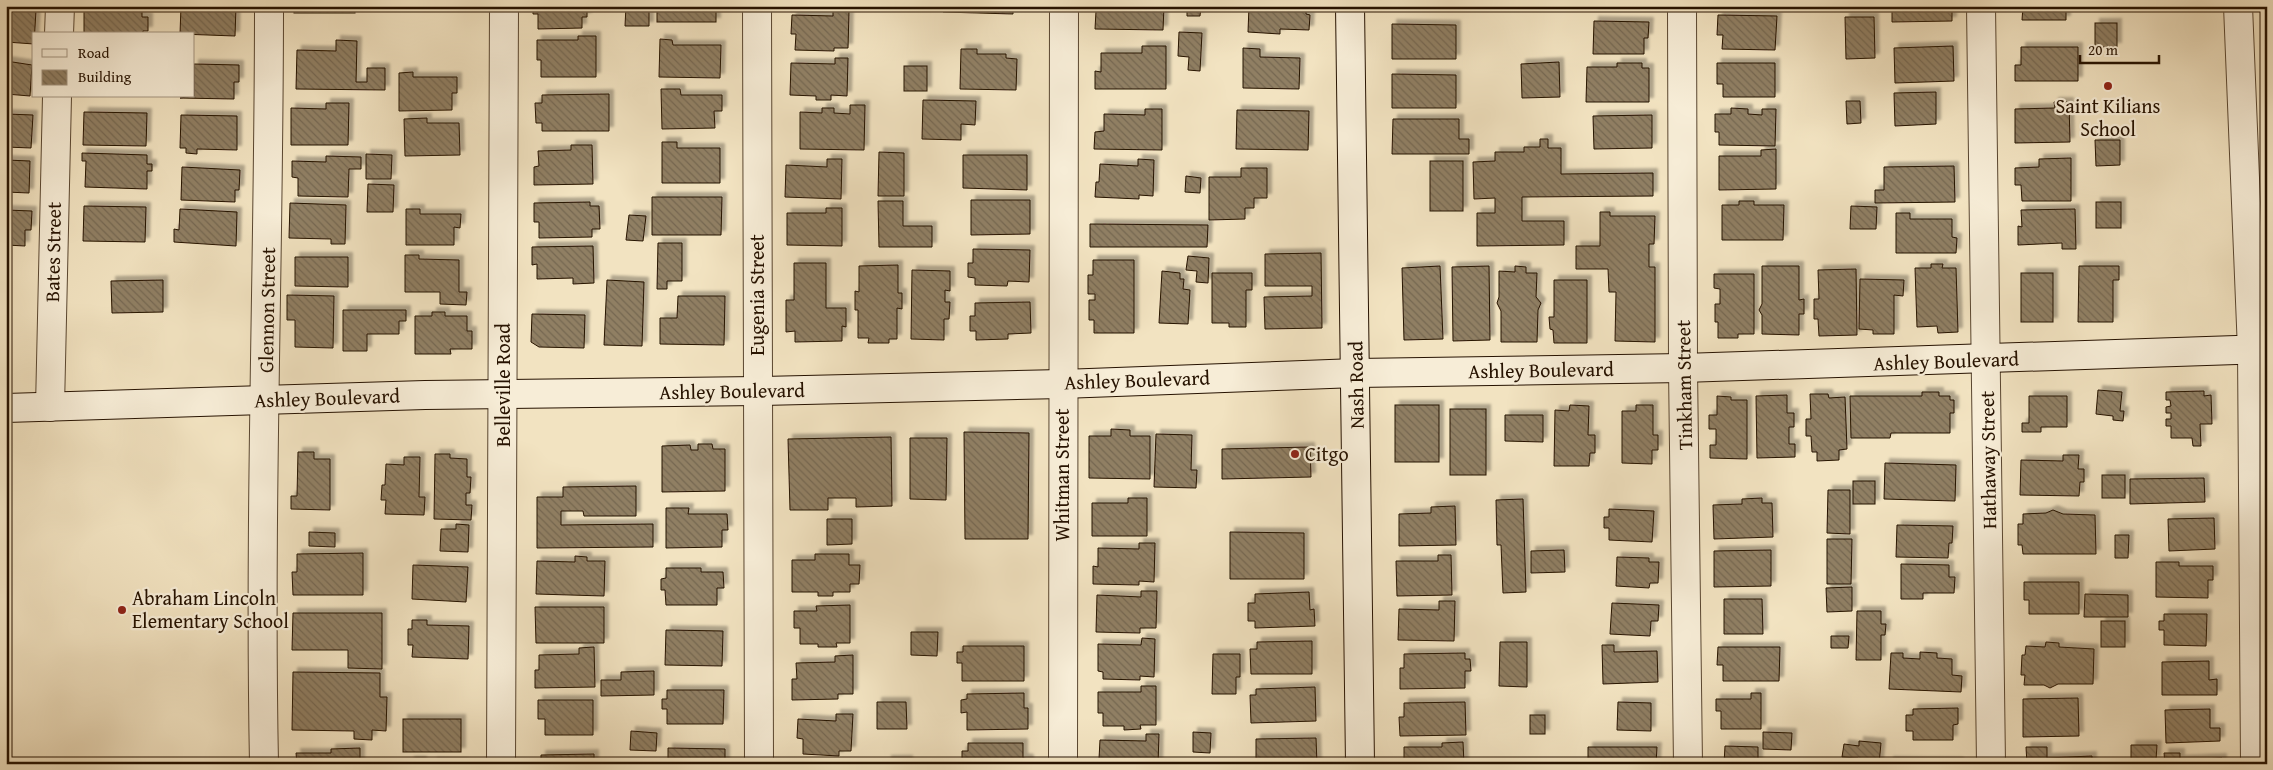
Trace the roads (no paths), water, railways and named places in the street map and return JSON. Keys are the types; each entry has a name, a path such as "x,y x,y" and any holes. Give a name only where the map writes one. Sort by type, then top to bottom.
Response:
{"street":[{"path":"59,32 60,6"},
{"name":"Glennon Street","path":"264,764 261,635 266,400 269,6"},
{"name":"Belleville Road","path":"502,764 504,6"},
{"name":"Eugenia Street","path":"756,6 759,764"},
{"name":"Whitman Street","path":"1062,764 1064,6"},
{"name":"Nash Road","path":"1350,6 1360,764"},
{"name":"Tinkham Street","path":"1682,6 1683,368 1688,764"},
{"name":"Hathaway Street","path":"1981,6 1991,764"},
{"path":"2238,6 2259,349 2255,764"},
{"name":"Bates Street","path":"50,407 57,98"},
{"name":"Ashley Boulevard","path":"6,408 504,393 758,391 1062,384 1356,373 1683,368 1986,360 2259,349"}],"place":[{"name":"Saint Kilians School","path":"2108,86"},
{"name":"Citgo","path":"1295,454"},
{"name":"Abraham Lincoln Elementary School","path":"122,610"}]}
